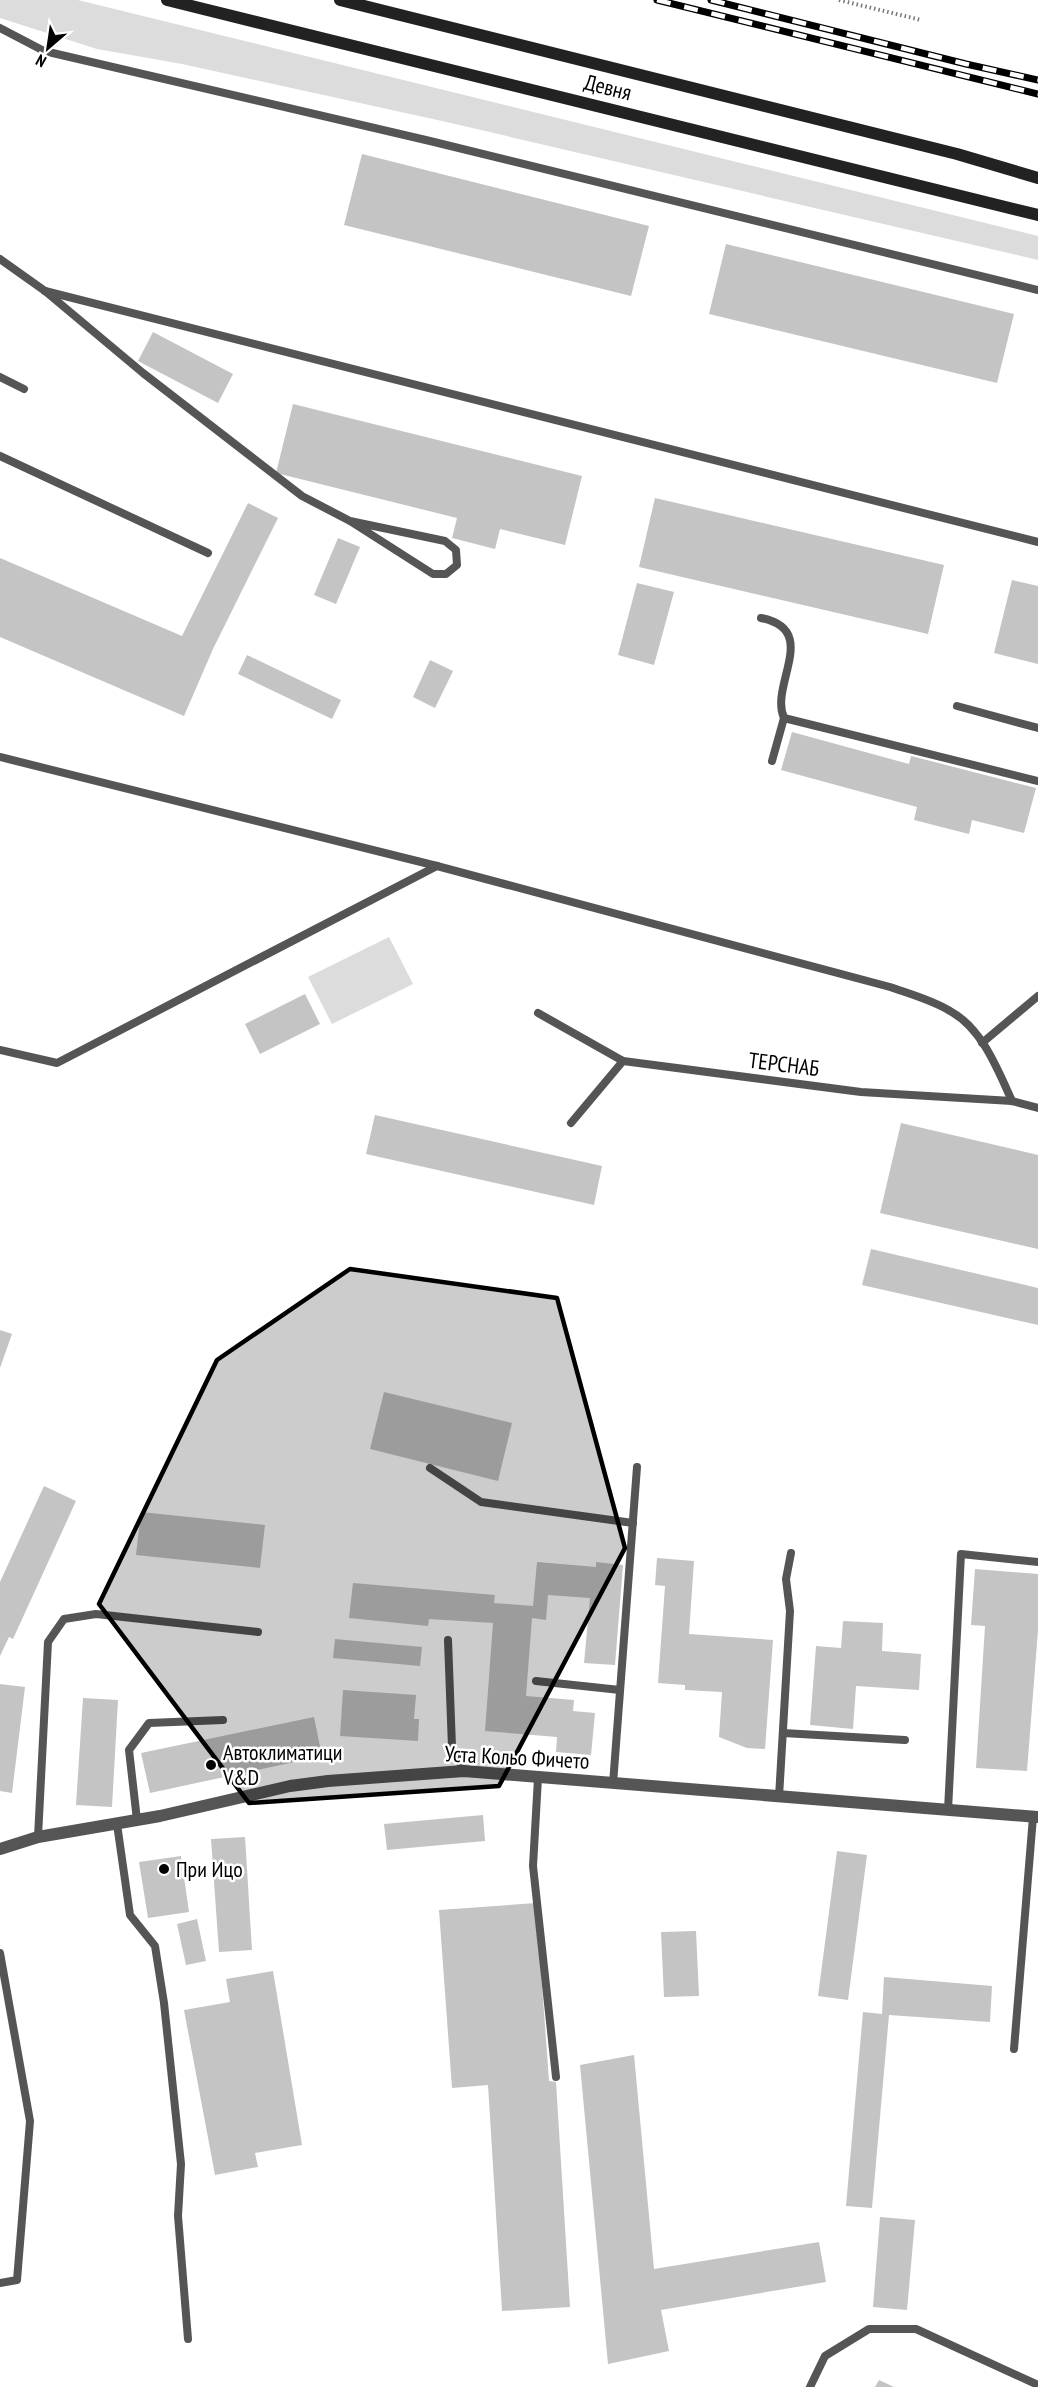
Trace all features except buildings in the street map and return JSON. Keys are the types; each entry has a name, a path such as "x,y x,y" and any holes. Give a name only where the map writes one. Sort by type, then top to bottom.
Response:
{"main road":[{"name":"Девня","path":"167,0 1038,215"},
{"name":"Девня","path":"340,0 957,154 1038,178"}],"street":[{"name":"Уста Кольо Фичето","path":"0,1849 38,1837 137,1820 290,1786 464,1772 1036,1817"}],"lane":[{"path":"0,28 44,51 430,141 1038,290"},
{"path":"0,259 45,291 143,373 302,496 350,521 433,574 446,574 457,565 456,550 445,541 350,521"},
{"path":"45,291 1038,542"},
{"path":"0,377 24,389"},
{"path":"0,456 208,554"},
{"path":"761,618 780,625 791,643 791,654 779,707 784,718 772,761"},
{"path":"957,706 1038,728"},
{"path":"784,718 1038,781"},
{"path":"0,757 436,866 890,987 952,1011 982,1043 1012,1101"},
{"path":"0,1050 57,1063 436,866"},
{"path":"982,1043 1038,996"},
{"name":"ТЕРСНАБ","path":"538,1013 622,1061 861,1092 1012,1101 1038,1108"},
{"path":"571,1123 622,1061"},
{"path":"613,1784 638,1467"},
{"path":"430,1468 481,1502 633,1523"},
{"path":"779,1797 790,1611 786,1579 791,1553"},
{"path":"948,1810 961,1554 1038,1562"},
{"path":"38,1837 48,1642 64,1619 96,1614 258,1632"},
{"path":"448,1640 452,1747 464,1772"},
{"path":"536,1681 620,1690"},
{"path":"137,1820 129,1750 149,1723 223,1720"},
{"path":"783,1733 904,1740"},
{"path":"538,1778 533,1866 556,2077"},
{"path":"1014,2049 1036,1817"},
{"path":"117,1824 130,1915 155,1946 164,2003 181,2164 178,2216 188,2339"},
{"path":"0,1953 30,2121 16,2280 0,2283"},
{"path":"810,2387 825,2356 869,2329 916,2329 1038,2385"}],"path":[{"path":"839,0 921,20"}],"highlighted area":[{"path":"350,1269 557,1298 625,1548 499,1786 249,1803 99,1604 217,1360"}],"shaded area":[{"path":"0,0 78,0 1038,236 1038,260 442,121 182,64 97,49 0,18"},
{"path":"389,937 413,984 332,1024 308,977"}],"railway":[{"path":"657,0 1038,94"},
{"path":"711,0 1038,80"}],"place":[{"name":"Автоклиматици V&D","path":"211,1765"},
{"name":"При Ицо","path":"164,1869"}]}
